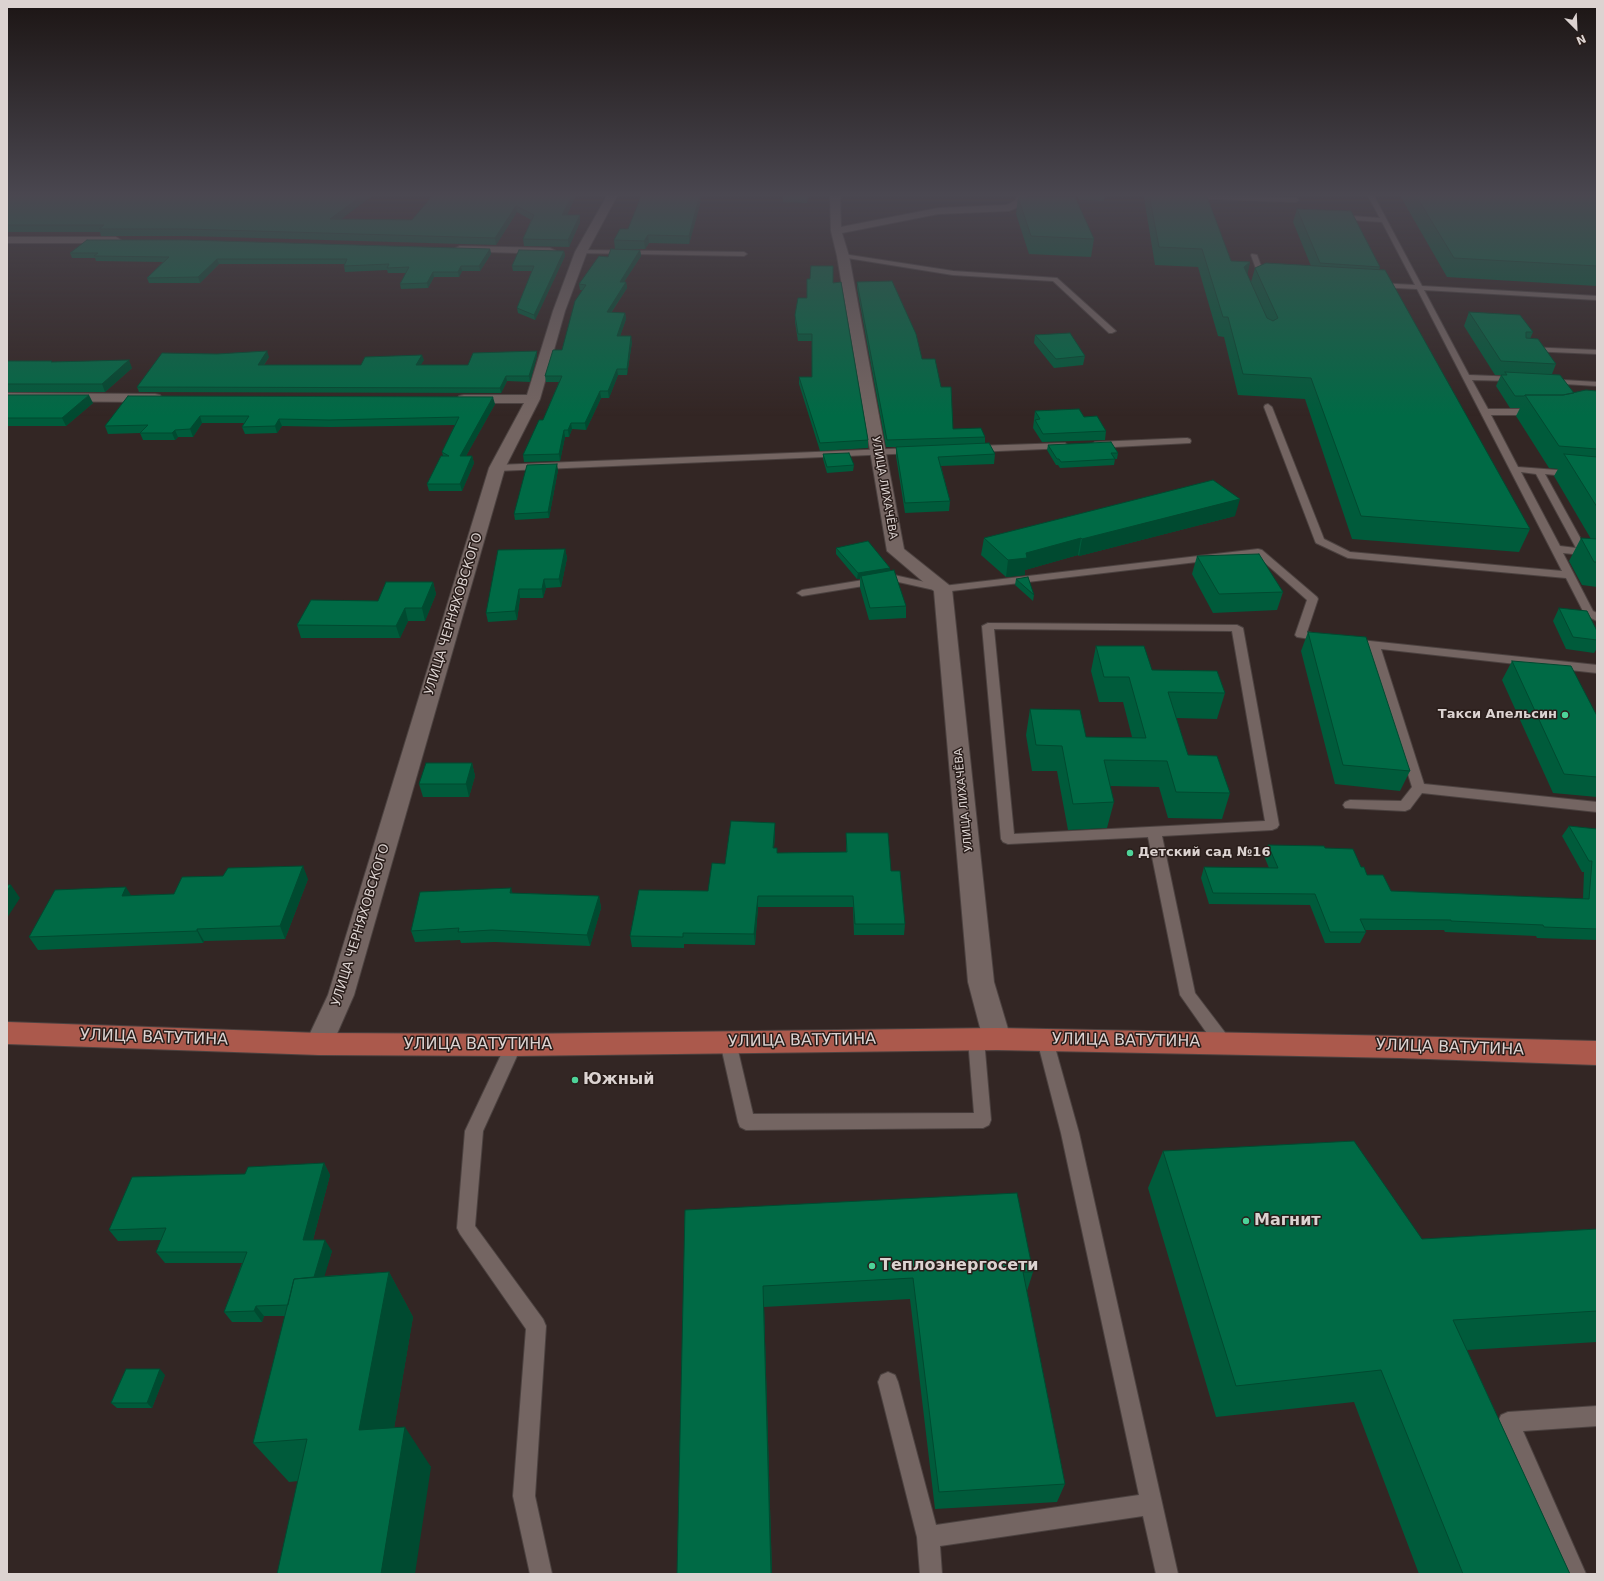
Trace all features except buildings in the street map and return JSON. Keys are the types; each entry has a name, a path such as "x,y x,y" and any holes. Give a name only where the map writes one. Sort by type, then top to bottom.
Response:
{"main road":[{"name":"УЛИЦА ВАТУТИНА","path":"7,1033 319,1044 514,1046 987,1039 1597,1052"}],"street":[{"name":"УЛИЦА ЧЕРНЯХОВСКОГО","path":"319,1044 341,995 497,468 533,399 559,311 575,268"},
{"name":"УЛИЦА ЛИХАЧЁВА","path":"844,268 896,551 943,589 987,1039"},
{"path":"7,397 166,398"},
{"path":"453,399 533,399"}],"lane":[{"path":"919,268 953,273 1055,279 1112,331"},
{"path":"1258,268 1262,278"},
{"path":"1408,268 1515,469 1568,575 1589,613 1597,618"},
{"path":"1372,285 1597,298"},
{"path":"1524,349 1594,352 1597,360"},
{"path":"1466,377 1528,380"},
{"path":"1543,381 1597,384"},
{"path":"1268,407 1320,541 1348,555 1568,575"},
{"path":"1485,412 1546,412"},
{"path":"965,449 1187,441"},
{"path":"497,468 925,450"},
{"path":"1515,469 1597,476"},
{"path":"1538,471 1587,554 1556,549"},
{"path":"802,593 894,578 943,589 1258,552 1313,598 1301,635 1374,645 1597,669"},
{"path":"1586,608 1597,603"},
{"path":"988,626 1237,628 1272,825 1154,832 1008,840 988,626"},
{"path":"1374,645 1419,788"},
{"path":"1350,805 1405,806 1419,788"},
{"path":"1419,788 1597,807"},
{"path":"1154,832 1188,995 1224,1044"},
{"path":"728,1042 746,1122 983,1120 987,1039"},
{"path":"1045,1040 1070,1133 1167,1574"},
{"path":"514,1046 474,1131 466,1228 536,1326 524,1496 541,1574"},
{"path":"888,1382 928,1537 931,1574"},
{"path":"1575,1574 1508,1422 1597,1416"},
{"path":"928,1537 1152,1504"}],"place":[{"name":"Такси Апельсин","path":"1565,715"},
{"name":"Детский сад №16","path":"1130,853"},
{"name":"Южный","path":"575,1080"},
{"name":"Магнит","path":"1246,1221"},
{"name":"Теплоэнергосети","path":"872,1266"}]}
